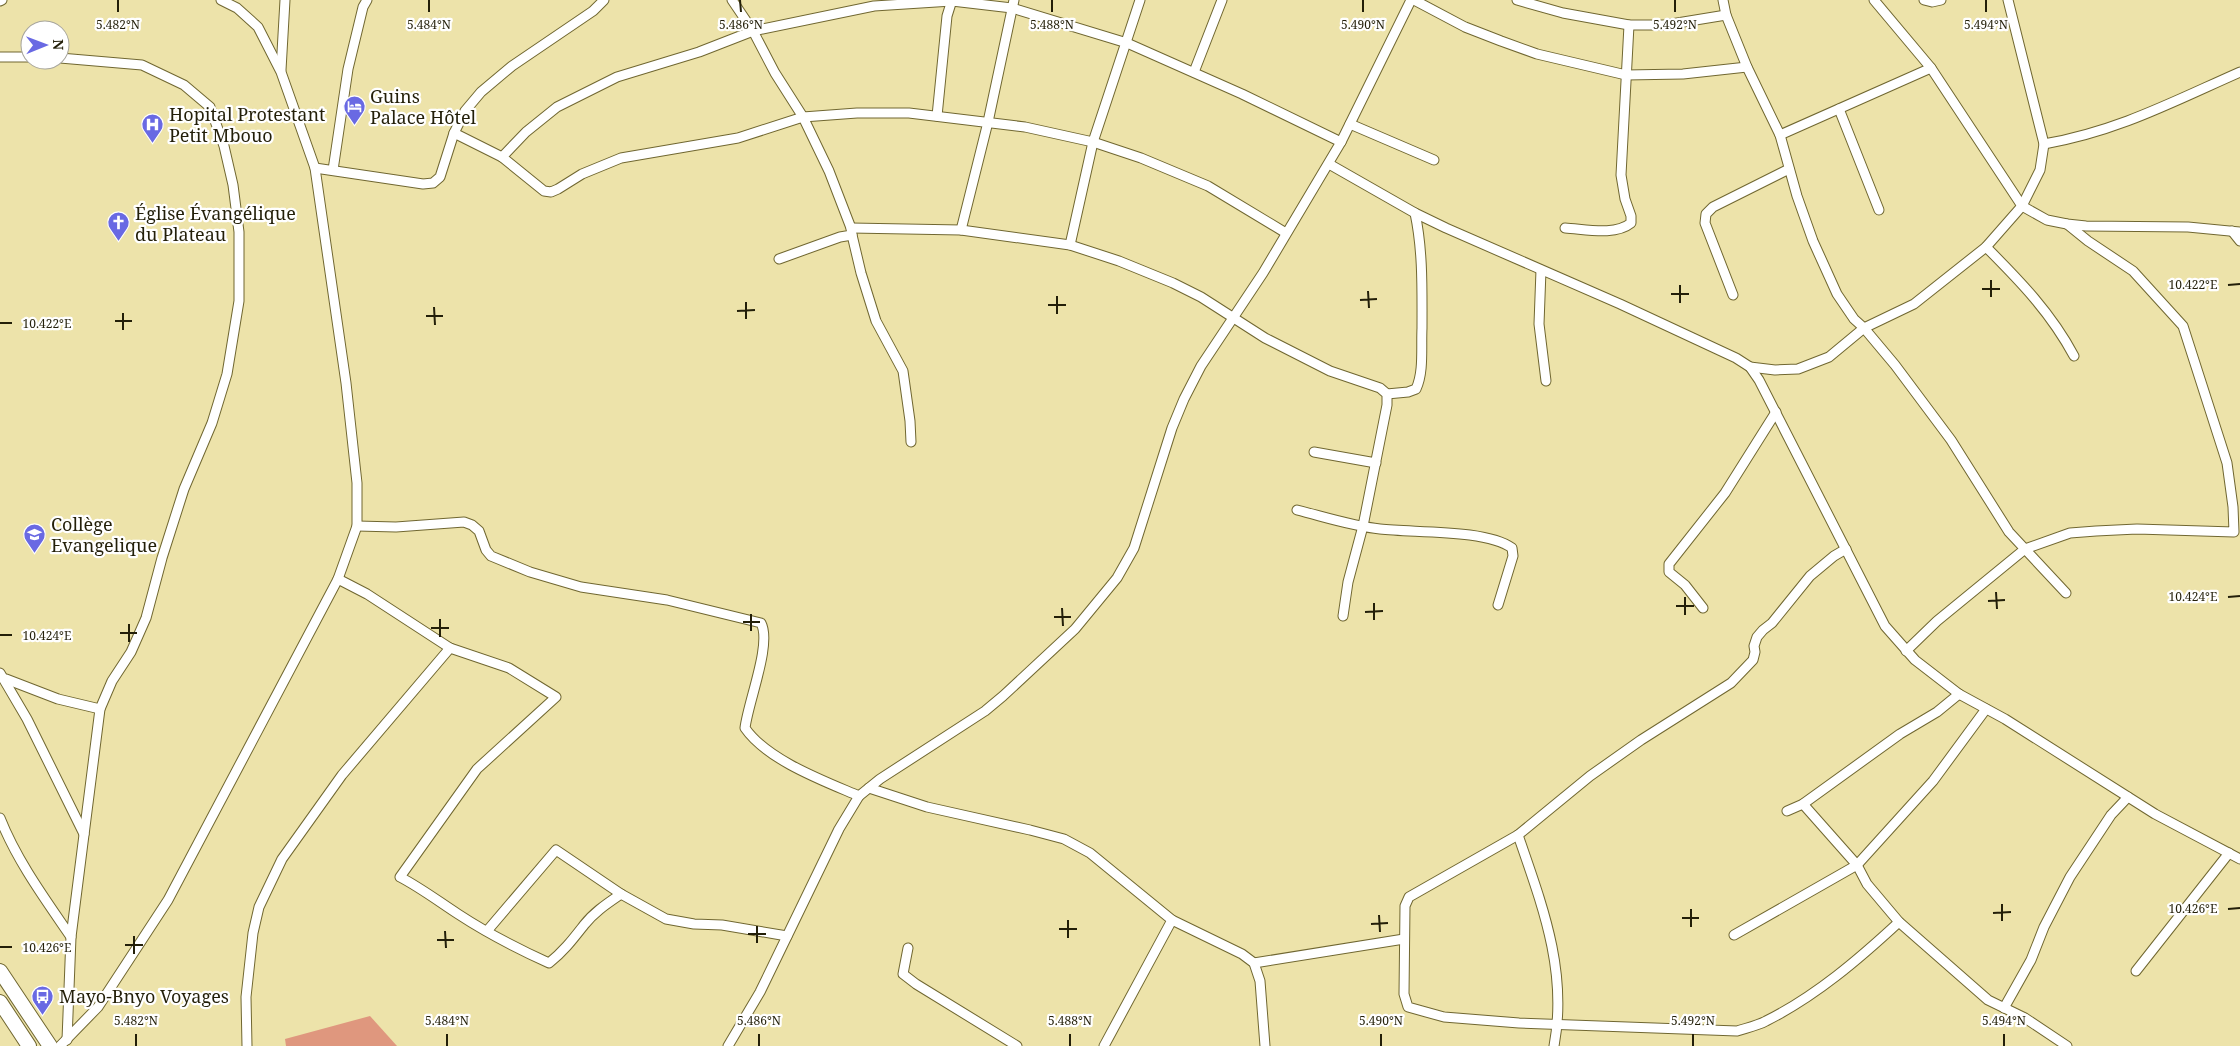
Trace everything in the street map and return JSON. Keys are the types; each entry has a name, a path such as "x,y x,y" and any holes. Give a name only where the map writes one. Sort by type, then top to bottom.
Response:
{"highway":[{"path":"0,971 50,1046"},
{"path":"0,1002 29,1046"}],"street":[{"path":"64,1043 98,1007 168,900 338,579 357,526 357,483 346,383 315,168 281,72 258,27 237,8 220,0"},
{"path":"281,72 285,0"},
{"path":"333,170 348,69 363,7 367,0"},
{"path":"315,168 423,184 433,183 440,177 454,133 465,111 481,92 512,66 593,11 604,0"},
{"path":"732,0 754,31 775,73 803,117 829,171 851,231 861,273 876,321 903,371 911,442"},
{"path":"1070,245 1093,142 1140,0"},
{"path":"1194,72 1222,0"},
{"path":"728,1046 760,992 839,829 859,796 880,779 985,711 1003,696 1054,651 1092,610 1117,578 1134,548 1172,428 1184,399 1201,366 1234,318 1342,142 1412,0 1465,26 1537,54 1626,75 1683,74 1747,67"},
{"path":"1517,0 1563,13 1629,25 1665,25 1726,15"},
{"path":"1722,0 1747,67 1780,135 1789,169 1813,241 1837,294 1854,319 1864,328 1951,440 2009,532 2066,592"},
{"path":"1874,0 1931,68 2022,206 2047,220 2067,224 2180,227 2236,231 2240,242"},
{"path":"1924,0 1932,2 1941,0"},
{"path":"1750,367 1775,370 1798,369 1829,357 1864,328 1914,304 1986,247 2022,206 2040,170 2044,144 2008,0"},
{"path":"502,157 526,132 566,103 617,77 699,52 754,31 873,3 952,1 1013,4 1127,43 1194,72 1342,142"},
{"path":"937,116 947,16 952,1"},
{"path":"961,230 988,122 1013,4"},
{"path":"1565,228 1612,230 1624,229 1631,223 1621,175 1629,25"},
{"path":"0,56 20,57"},
{"path":"64,1043 71,937 100,709 112,681 131,652 146,618 184,488 212,424 226,374 239,301 239,232 227,161 210,107 184,85 142,65 70,59"},
{"path":"1780,135 1931,68"},
{"path":"2044,144 2079,138 2119,126 2240,72"},
{"path":"1839,109 1879,210"},
{"path":"454,133 502,157 544,191 551,192 582,174 621,158 738,138 803,117 856,112 937,116 988,122 1025,127 1093,142 1142,158 1208,186 1286,233"},
{"path":"1350,124 1434,160"},
{"path":"1329,164 1415,213 1719,349 1750,367 1776,412 1884,626 1906,651 1959,694 2049,746 2128,797 2240,859"},
{"path":"1733,295 1705,224 1706,214 1713,207 1789,169"},
{"path":"779,259 851,231 961,230 1070,245 1119,261 1173,283 1201,297 1264,338 1330,371 1380,388 1387,394 1408,392 1416,389 1419,383 1422,358 1423,271 1415,213"},
{"path":"1906,651 1937,621 2025,549 2070,534 2096,530 2137,529 2237,532 2226,463 2183,326 2133,271 2088,241 2067,224"},
{"path":"1986,247 2027,288 2052,318 2074,356"},
{"path":"1541,270 1539,324 1546,381"},
{"path":"1342,616 1355,548 1363,526 1376,463 1387,405 1387,394"},
{"path":"1704,608 1685,585 1669,572 1669,564 1725,493 1776,412"},
{"path":"1314,452 1376,463"},
{"path":"1297,510 1363,526 1399,531 1451,533 1504,542 1512,548 1513,556 1498,605"},
{"path":"357,526 464,522 480,531 486,550 491,556 530,572 580,587 667,600 761,623 764,630 764,645 745,728 752,738 798,769 859,796"},
{"path":"1846,549 1810,576 1785,608 1763,630 1757,637 1753,660 1731,683 1590,776 1518,835 1409,897 1405,906 1404,994 1408,1008 1444,1017 1558,1024 1737,1031 1765,1022 1818,990 1859,959 1899,922"},
{"path":"338,579 367,594 450,648 509,668 556,697 477,769 400,877 419,887 487,931 549,963 564,951 585,924 600,909 621,894"},
{"path":"247,1046 246,997 253,933 258,907 282,859 342,775 450,648"},
{"path":"3,676 58,699 100,709"},
{"path":"3,676 84,834"},
{"path":"1787,810 1803,804 1900,734 1930,717 1959,694"},
{"path":"1734,935 1857,865 1933,780 1986,709"},
{"path":"869,788 927,807 1064,839 1090,853 1172,920 1242,954 1254,963 1260,980 1265,1046"},
{"path":"2004,1008 2031,960 2044,927 2070,877 2111,816 2128,797"},
{"path":"1803,804 1857,865 1867,884 1899,922 1974,988 2068,1046"},
{"path":"0,818 8,838 33,881 71,937"},
{"path":"1518,835 1549,926 1555,959 1558,1024 1554,1046"},
{"path":"487,931 556,850 621,894 666,920 722,925 787,936"},
{"path":"2136,971 2229,853"},
{"path":"1104,1046 1172,920"},
{"path":"1254,963 1404,939"},
{"path":"908,948 903,974 916,984 1017,1046"}],"shaded area":[{"path":"370,1016 397,1046 286,1046 285,1039"}],"place":[{"name":"Guins Palace Hôtel","path":"354,125"},
{"name":"Hopital Protestant Petit Mbouo","path":"153,143"},
{"name":"Église Évangélique du Plateau","path":"119,242"},
{"name":"Collège Evangelique","path":"35,553"},
{"name":"Mayo-Bnyo Voyages","path":"43,1015"}]}
